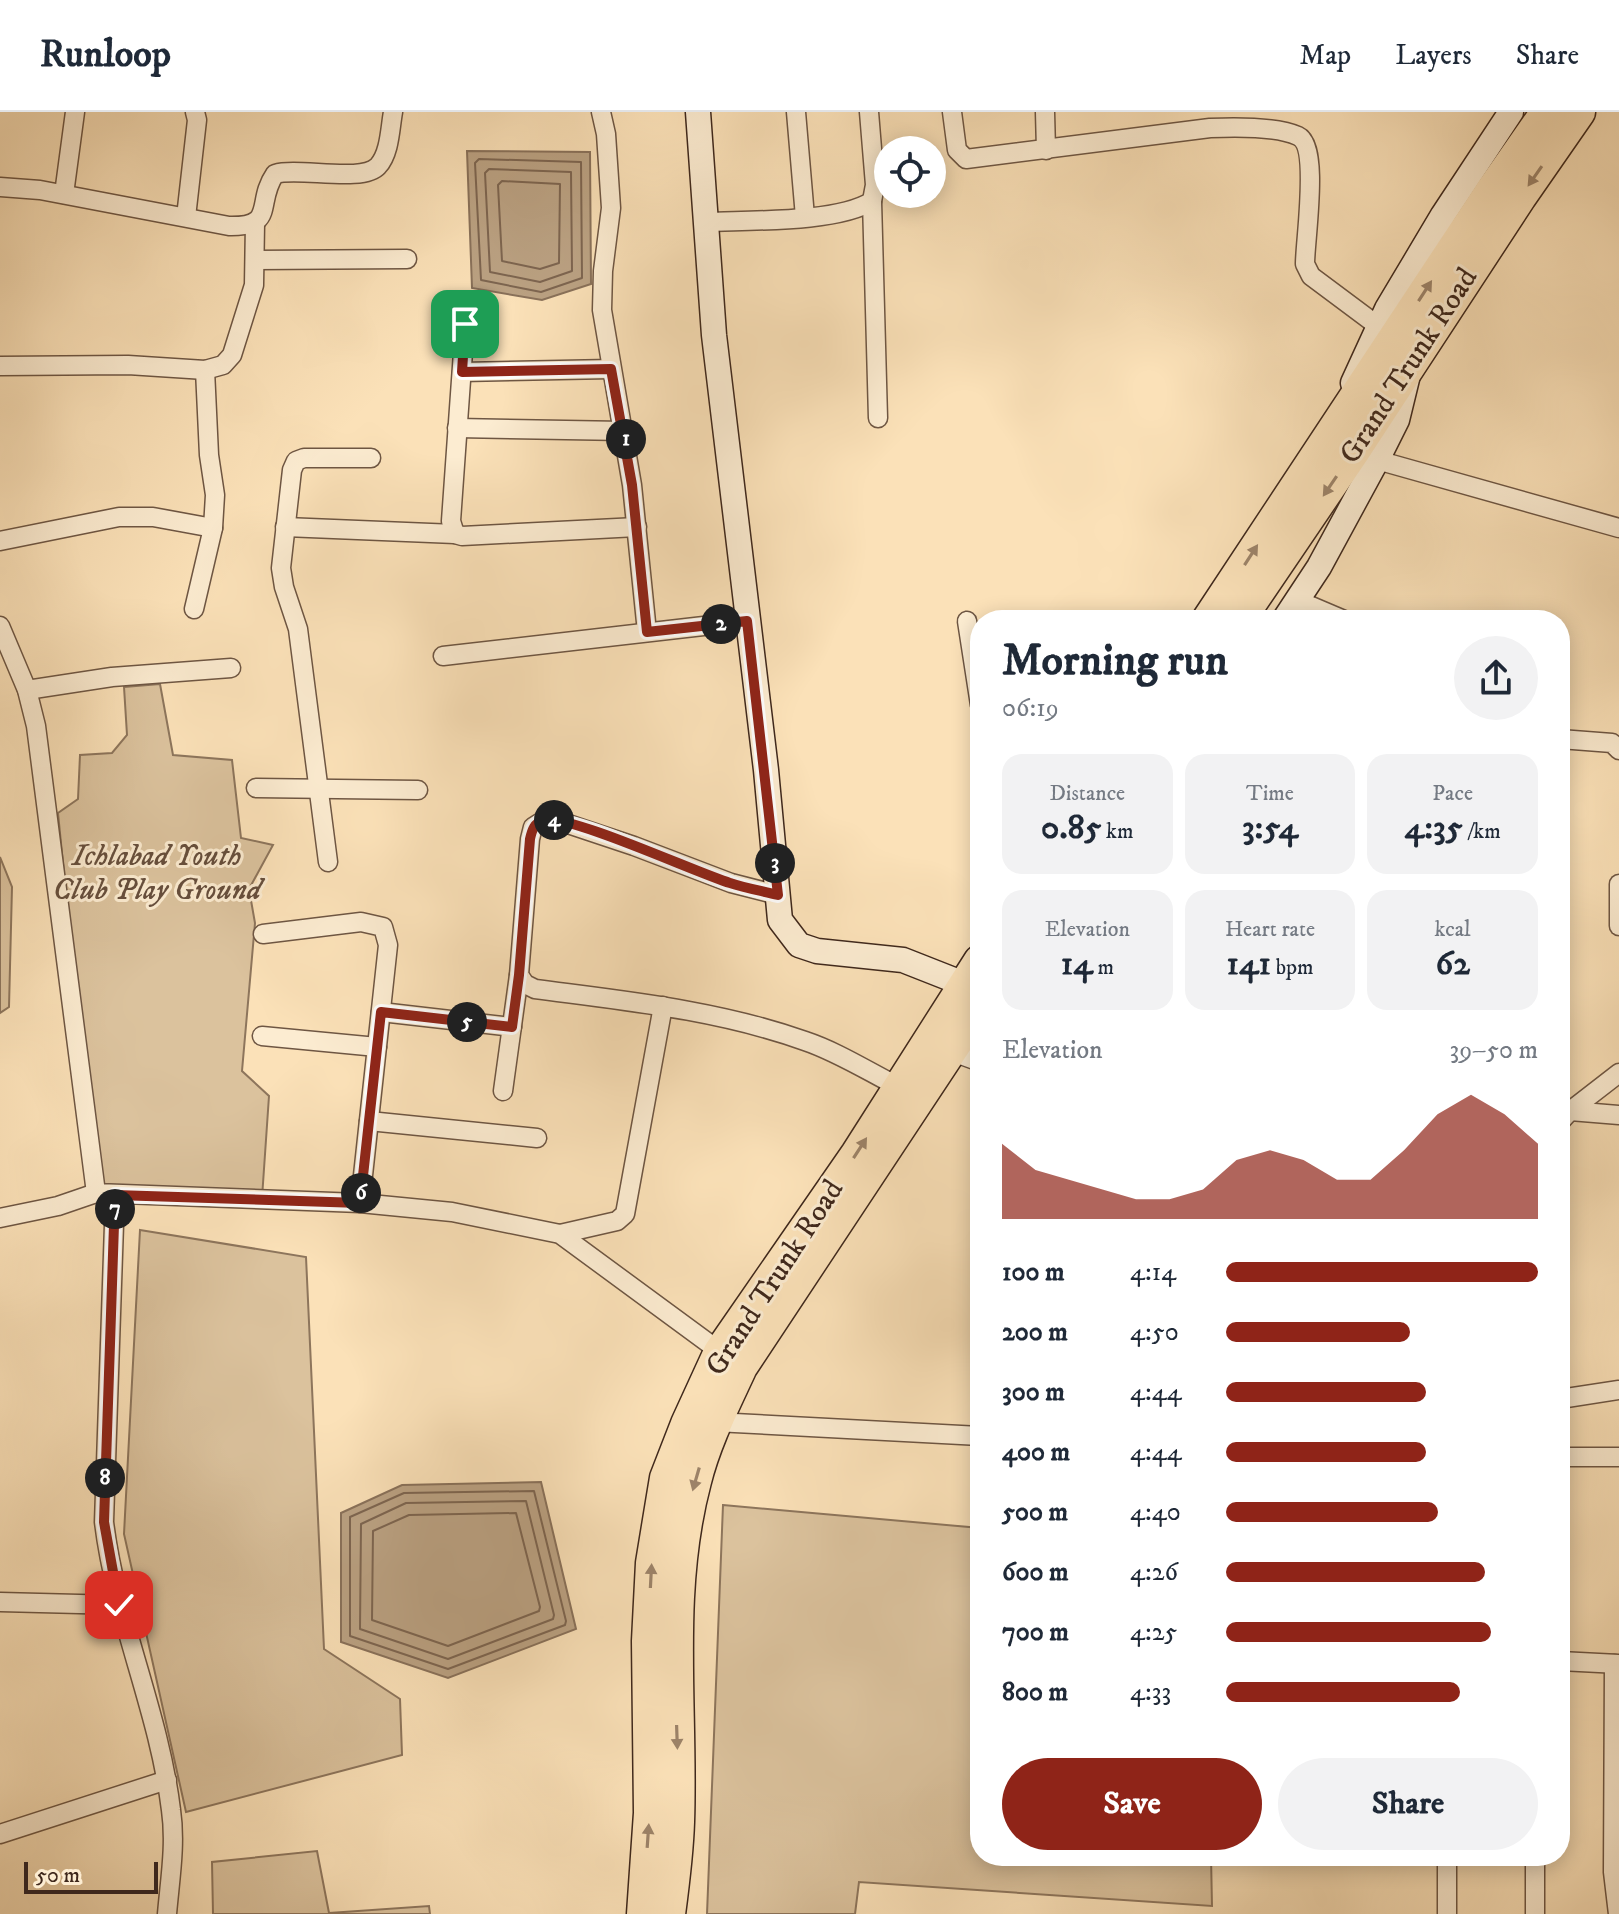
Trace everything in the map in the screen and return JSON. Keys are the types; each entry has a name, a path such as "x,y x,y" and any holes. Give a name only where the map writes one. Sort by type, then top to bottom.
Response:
{"highway":[{"name":"Grand Trunk Road","path":"1215,610 1547,112"},
{"name":"Grand Trunk Road","path":"1246,610 1579,112"},
{"name":"Grand Trunk Road","path":"643,1914 651,1785 648,1641 652,1563 666,1478 687,1424 731,1360 899,1087 970,991"},
{"name":"Grand Trunk Road","path":"669,1914 678,1824 677,1603 684,1534 695,1480 715,1422 731,1360 965,1057 970,1020"}],"street":[{"path":"64,194 75,112"},
{"path":"186,217 197,120 195,112"},
{"path":"0,187 64,194 246,227 262,216 266,187 275,174 286,170 331,174 367,172 377,167 386,151 393,112"},
{"path":"601,112 606,134 611,208 603,271 602,310 624,431 647,632"},
{"path":"698,112 714,335 780,920 799,945 817,951 903,960 970,982"},
{"path":"796,112 805,217"},
{"path":"869,112 875,185 872,201 878,418"},
{"path":"952,112 957,150 966,159 1210,128 1252,127 1299,136 1308,146 1310,166 1305,264 1311,276 1378,326"},
{"path":"1045,112 1046,150"},
{"path":"1341,419 1359,366 1378,326 1443,215 1511,112"},
{"path":"706,222 805,217 860,209 872,201"},
{"path":"0,366 128,365 205,370 223,365 232,355 254,285 255,223"},
{"path":"255,260 407,259"},
{"path":"455,534 451,521 465,324"},
{"path":"1290,610 1319,567 1397,420 1410,365"},
{"path":"462,372 611,369"},
{"path":"194,609 213,528 215,495 209,455 205,370"},
{"path":"457,428 624,431"},
{"path":"328,862 298,629 281,568 285,527 292,470 296,461 304,458 371,458"},
{"path":"1377,460 1619,528"},
{"path":"0,541 119,517 153,517 213,528"},
{"path":"285,527 462,536 637,527"},
{"path":"443,656 747,621"},
{"path":"967,621 970,640"},
{"path":"0,626 27,690 36,726 96,1193"},
{"path":"27,690 112,677 231,668"},
{"path":"1570,740 1612,743 1619,750"},
{"path":"256,788 418,790"},
{"path":"503,1091 519,975 533,827 544,820 556,820 731,883 778,895"},
{"path":"1619,884 1619,926"},
{"path":"263,934 361,922 383,927 388,945 360,1203"},
{"path":"519,975 525,984 535,989 701,1011 809,1042 899,1087"},
{"path":"0,1218 58,1206 96,1193 360,1203 452,1212 560,1234 617,1221 625,1214 663,1006"},
{"path":"381,1012 512,1027"},
{"path":"262,1036 377,1047"},
{"path":"1570,1113 1619,1073"},
{"path":"1570,1117 1619,1115"},
{"path":"369,1121 537,1138"},
{"path":"115,1195 104,1522 119,1605 153,1717 167,1780 173,1848 167,1914"},
{"path":"560,1234 731,1360"},
{"path":"1570,1397 1619,1390"},
{"path":"715,1422 970,1435"},
{"path":"1570,1457 1619,1457"},
{"path":"0,1602 119,1605"},
{"path":"1570,1662 1617,1664 1618,1914"},
{"path":"0,1834 167,1780"},
{"path":"1447,1866 1447,1914"},
{"path":"1535,1866 1535,1914"}],"green space":[{"name":"Ichlabad Youth Club Play Ground","path":"160,684 173,755 232,760 241,838 273,845 249,889 255,923 242,1071 269,1096 262,1198 96,1193 58,813 78,799 80,755 112,753 127,735 124,687"},
{"path":"0,857 12,887 9,1007 0,1013"},
{"path":"140,1230 306,1257 324,1649 400,1699 402,1755 186,1812 124,1534"},
{"path":"723,1505 970,1527 970,1866 1211,1866 1212,1906 859,1882 855,1914 707,1914"},
{"path":"317,1851 329,1913 429,1906 430,1914 213,1914 212,1862"}],"water":[{"path":"467,151 590,152 591,284 542,300 472,288"},
{"path":"541,1482 576,1629 448,1678 341,1642 341,1513 402,1485"}],"route":[{"path":"119,1605 108,1558 104,1522 115,1195 360,1203 381,1012 512,1027 530,839 533,827 539,822 556,820 731,883 778,895 747,621 647,632 632,485 611,369 462,372 465,324"}]}
